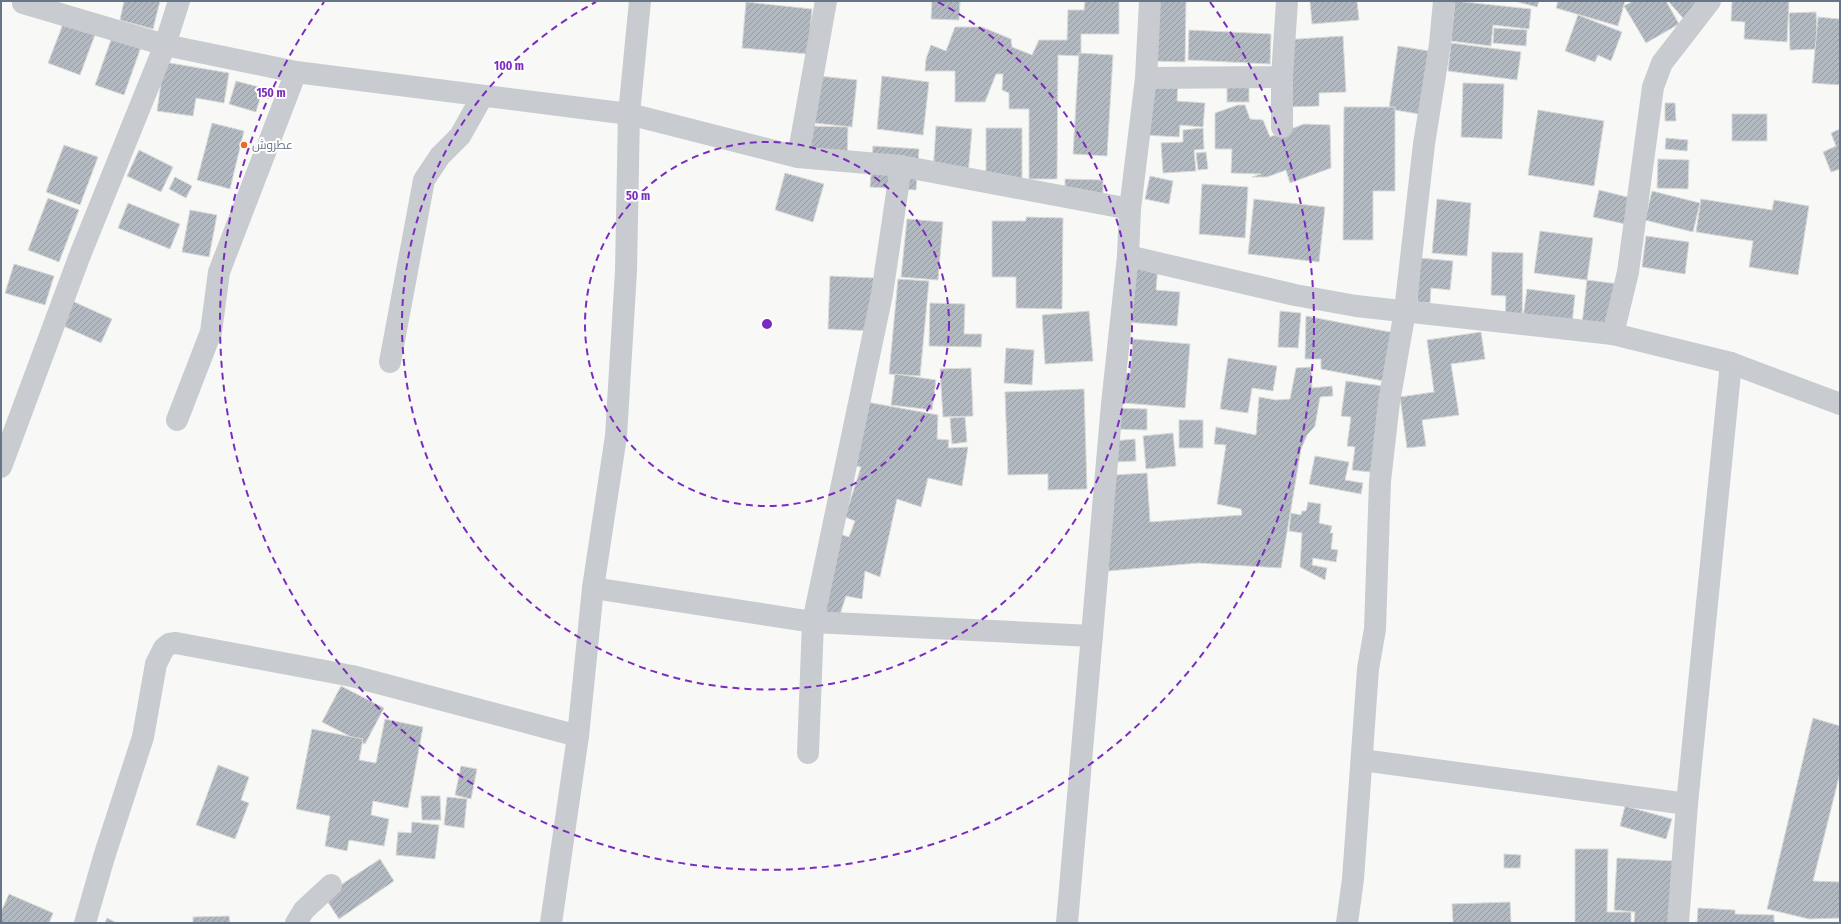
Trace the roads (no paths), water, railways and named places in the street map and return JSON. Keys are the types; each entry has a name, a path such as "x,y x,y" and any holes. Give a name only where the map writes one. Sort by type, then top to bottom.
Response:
{"street":[{"path":"1,467 80,255 165,45 179,1"},
{"path":"551,923 578,736 593,588 616,436 626,271 629,114 640,1"},
{"path":"798,157 826,1"},
{"path":"1067,923 1112,404 1128,256 1130,209 1146,78 1150,1"},
{"path":"1282,127 1282,77 1287,1"},
{"path":"1347,923 1353,878 1368,669 1375,629 1380,481 1389,402 1405,311 1424,151 1440,44 1444,1"},
{"path":"1613,334 1628,272 1653,87 1662,63 1710,1"},
{"path":"23,3 165,45 296,72 482,97 629,114 798,157 902,166 1130,209"},
{"path":"177,420 212,332 219,272 296,72"},
{"path":"1146,78 1282,77"},
{"path":"390,362 424,180 440,156 460,136 482,97"},
{"path":"808,753 813,622 882,294 902,166"},
{"path":"1128,256 1295,295 1356,306 1613,334 1731,363 1840,404"},
{"path":"1678,923 1687,804 1731,363"},
{"path":"593,588 813,622 1092,636"},
{"path":"85,923 104,857 143,737 156,664 164,648 169,644 176,643 352,676 578,736"},
{"path":"1362,760 1687,804"},
{"path":"296,923 304,910 332,885"}],"place":[{"name":"عطروش","path":"244,145"}]}
